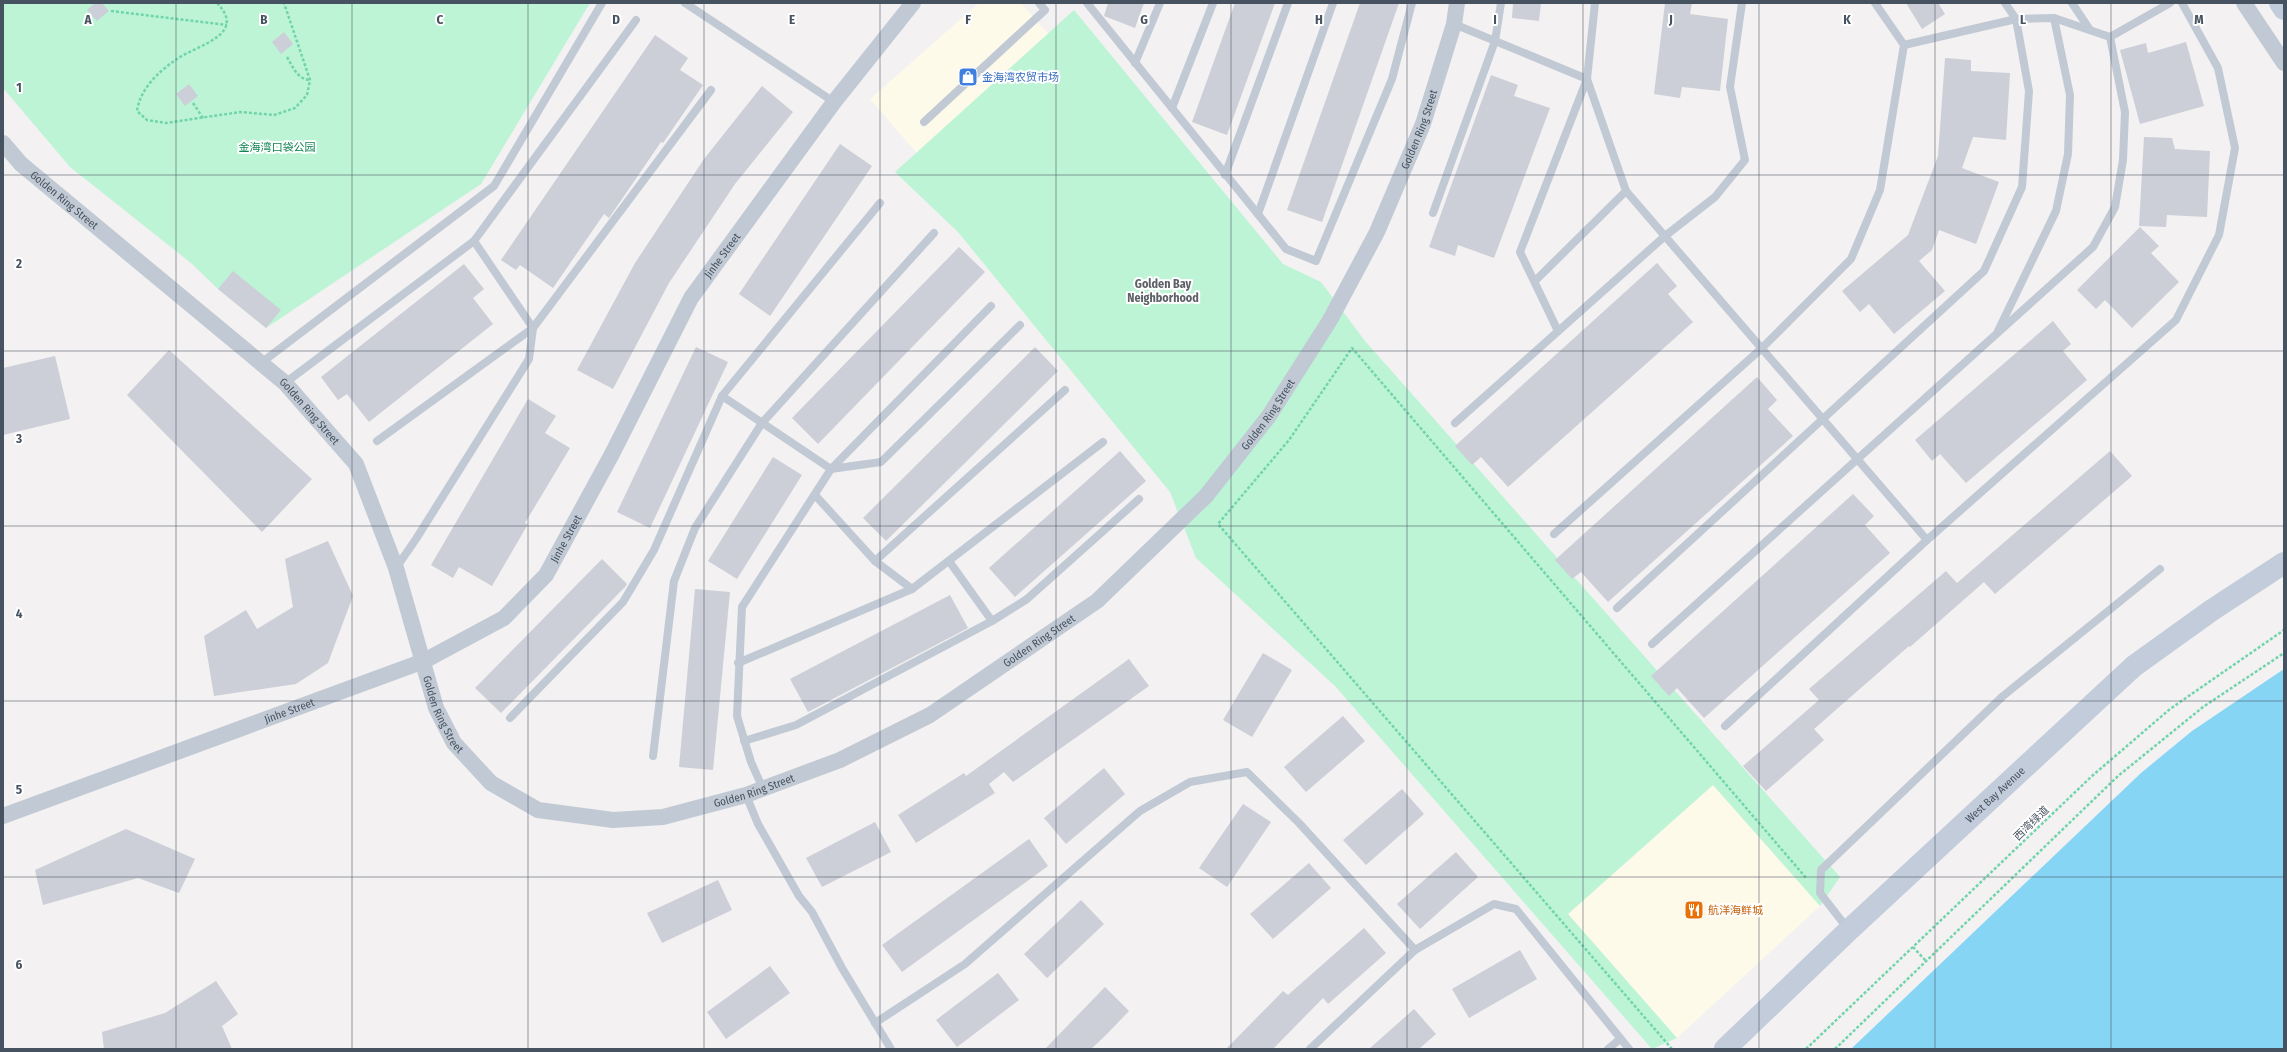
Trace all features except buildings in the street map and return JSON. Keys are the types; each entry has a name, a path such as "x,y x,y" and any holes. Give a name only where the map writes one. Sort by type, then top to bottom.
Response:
{"main road":[{"path":"2280,3 2284,9"},
{"name":"West Bay Avenue","path":"1725,1049 1849,930 2134,666 2212,610 2284,563"}],"street":[{"name":"Jinhe Street","path":"3,816 424,661 504,618 546,575 612,454 691,298 834,102 913,3"},
{"name":"Golden Ring Street","path":"3,143 21,164 285,383 356,464 396,568 424,661 436,708 454,743 491,783 538,810 613,820 663,817 746,795 840,760 930,714 1097,601 1206,496 1270,416 1330,320 1377,232 1423,124 1454,24 1457,3"},
{"path":"2244,3 2284,63"}],"lane":[{"path":"261,363 494,186 602,3"},
{"path":"685,3 834,102"},
{"path":"924,122 1045,10 1039,3"},
{"path":"1087,3 1286,250 1316,261 1392,79 1412,3"},
{"path":"1136,63 1160,3"},
{"path":"1172,108 1213,3"},
{"path":"1225,175 1288,3"},
{"path":"1258,214 1333,3"},
{"path":"1433,213 1495,41 1501,3"},
{"path":"1558,331 1520,252 1587,79 1595,3"},
{"path":"1455,423 1665,236 1715,197 1745,160 1730,87 1742,3"},
{"path":"1554,534 1762,348 1851,259 1880,190 1904,45 1875,3"},
{"path":"1617,608 1984,271 2022,187 2029,91 2016,19 2005,3"},
{"path":"2072,3 2090,30"},
{"path":"1904,45 2016,19 2054,18 2110,37 2170,3"},
{"path":"1725,726 1927,540 2176,320 2219,235 2235,148 2218,68 2182,3"},
{"path":"1995,336 2056,211 2068,154 2070,95 2054,18"},
{"path":"285,383 474,240 636,20"},
{"path":"1454,24 1587,79 1626,191 1927,540"},
{"path":"1652,644 2093,247 2116,206 2123,160 2125,112 2110,37"},
{"path":"377,441 533,328 711,90"},
{"path":"1535,281 1626,191"},
{"path":"510,718 622,602 654,550 722,396 880,203"},
{"path":"653,756 674,581 695,528 762,423 934,232"},
{"path":"396,568 416,539 529,359 533,328 474,240"},
{"path":"763,789 744,741 737,716 738,663 742,607 831,469 991,306"},
{"path":"722,396 831,469 881,462 1020,325"},
{"path":"875,561 1065,390"},
{"path":"738,663 912,590 1103,442"},
{"path":"815,495 875,561 912,590"},
{"path":"744,741 796,725 992,621 1027,599 1140,499"},
{"path":"949,561 992,621"},
{"path":"1849,930 1820,893 1821,870 2003,696 2160,569"},
{"path":"875,1022 965,964 1140,811 1190,782 1247,772 1299,823 1415,950"},
{"path":"746,795 758,824 799,896 812,912 842,968 891,1049"},
{"path":"1310,1049 1415,950 1494,904 1516,909 1629,1049"},
{"path":"1608,1049 1620,1039"}],"path":[{"path":"217,3 226,12 227,24 223,32 206,45 178,58 152,80 139,98 137,111 147,120 166,123 240,112 274,115 294,108 307,95 310,80 284,3"},
{"path":"111,11 227,24"},
{"path":"287,57 298,75 303,80 310,80"},
{"path":"193,103 204,118"},
{"path":"1672,1049 1218,524 1289,440 1352,348 1820,893"},
{"name":"西湾绿道","path":"1806,1049 2092,776 2170,709 2284,630"},
{"path":"1835,1049 2118,776 2203,707 2284,653"},
{"path":"1913,947 1926,961"}],"shaded area":[{"name":"金海湾农贸市场","path":"979,3 1021,3 1066,54 933,172 870,99"},
{"name":"航洋海鲜城","path":"1713,785 1820,906 1677,1038 1568,914"}],"green space":[{"name":"金海湾口袋公园","path":"3,3 590,3 481,184 266,328 218,289 191,263 70,167 3,88"},
{"path":"1074,10 1283,264 1321,282 1365,341 1840,877 1820,906 1713,785 1568,914 1677,1038 1652,1049 1335,686 1196,558 1170,492 958,232 895,172"}],"water":[{"path":"2284,669 2284,1049 1851,1049 2141,773 2192,731"}],"place":[{"name":"金海湾农贸市场","path":"968,77"},
{"name":"航洋海鲜城","path":"1694,910"}],"district":[{"name":"Golden Bay Neighborhood","path":"1163,291"}]}
